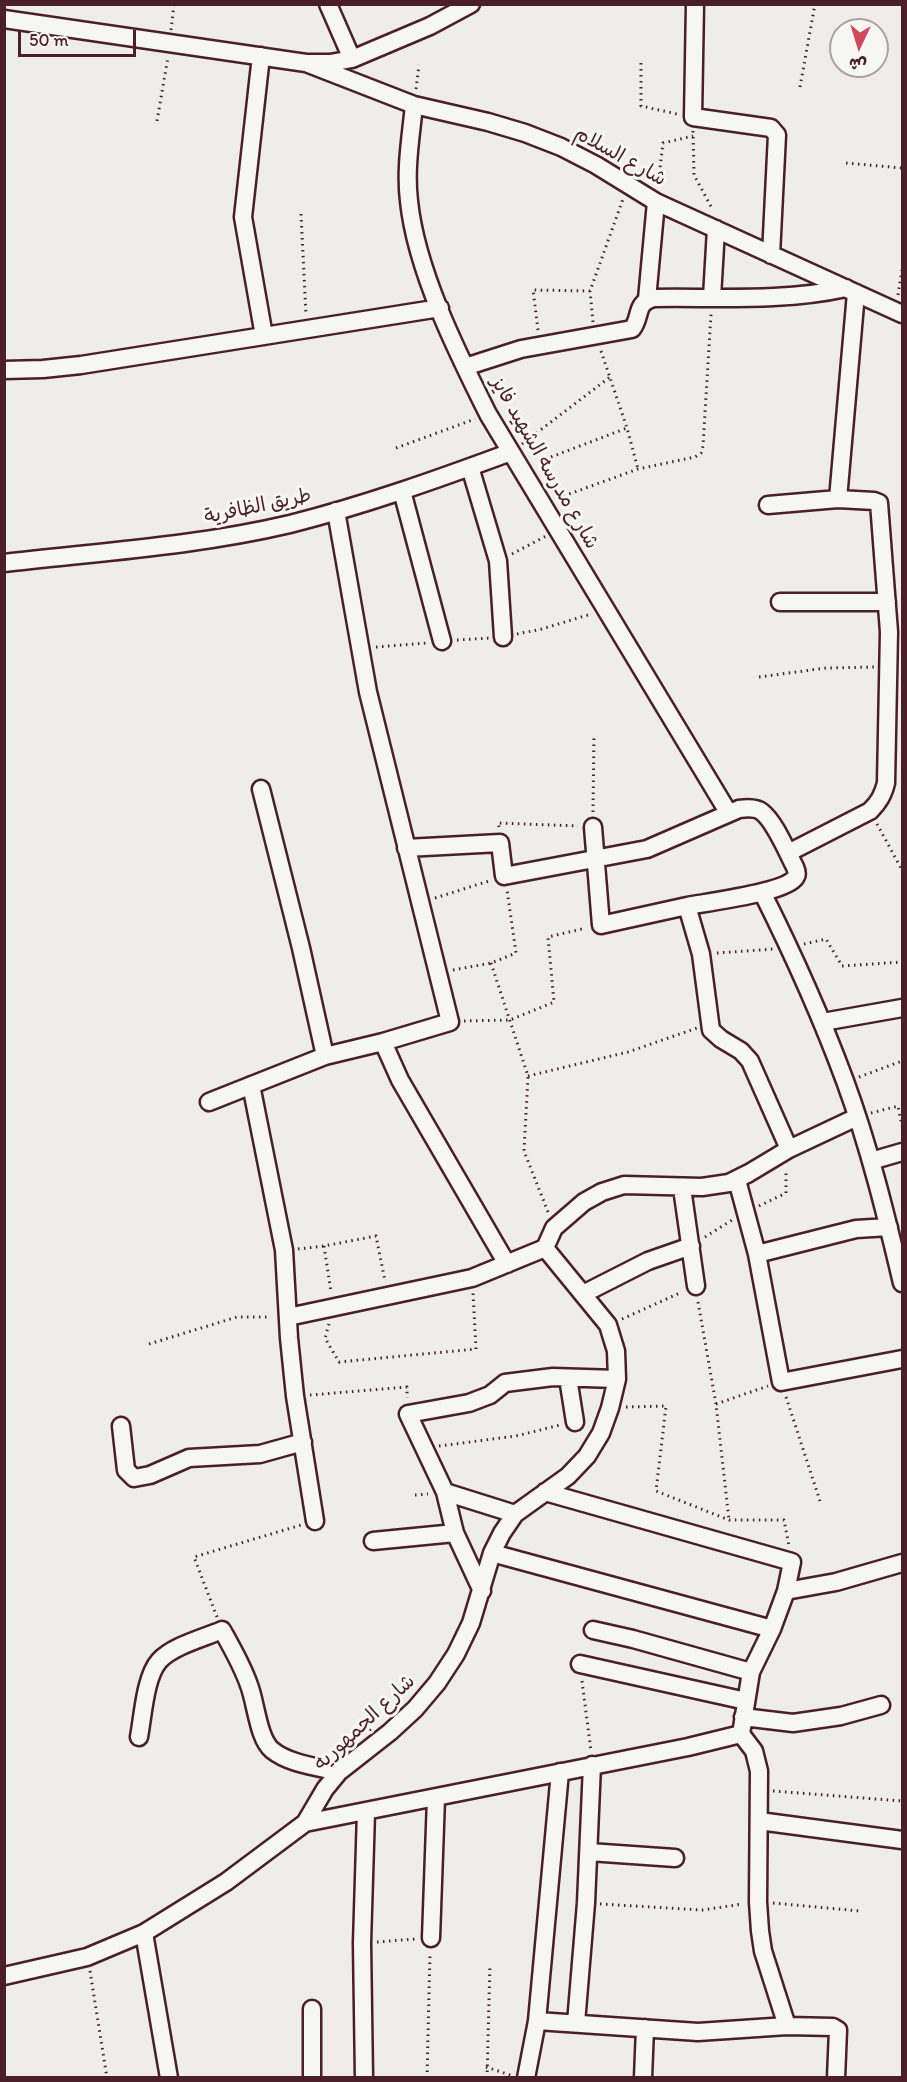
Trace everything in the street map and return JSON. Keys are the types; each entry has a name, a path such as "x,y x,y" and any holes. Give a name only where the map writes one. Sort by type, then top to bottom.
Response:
{"street":[{"path":"328,4 352,59"},
{"path":"4,19 306,63 330,63 352,59 430,26 471,4"},
{"path":"695,4 693,117 771,128 776,132 771,255"},
{"path":"261,56 243,216 264,336"},
{"name":"شارع السلام","path":"306,63 414,105 488,122 561,147 596,165 656,202 899,312"},
{"name":"شارع مدرسه الشهيد فايز","path":"414,105 408,170 408,199 413,228 440,308 465,367 488,414 728,812"},
{"path":"647,299 656,202"},
{"path":"712,297 716,230"},
{"path":"465,367 501,354 540,345 632,329 641,305 647,299 654,297 775,298 851,291 838,499"},
{"path":"4,370 81,365 440,308"},
{"name":"طريق الظافرية","path":"4,563 200,540 288,524 336,512 470,468 511,452"},
{"path":"470,468 498,561 503,637"},
{"path":"402,490 442,641"},
{"path":"768,505 838,499 879,503 887,602 889,666 884,794 870,811 788,853"},
{"path":"209,1102 325,1056 450,1022 406,848 360,648 336,512"},
{"path":"780,602 887,602"},
{"path":"886,783 903,778"},
{"path":"261,789 301,948 325,1056"},
{"path":"406,848 500,843 504,876 595,858 647,849 728,812 739,808 750,808 761,811 770,820 798,872 796,878 791,882 762,892 601,924 595,858 593,827"},
{"path":"762,892 823,1022 846,1082 871,1161 903,1283"},
{"path":"687,906 701,954 709,1024 715,1035 741,1051 750,1061 789,1149"},
{"path":"823,1022 903,1008"},
{"path":"383,1042 400,1080 507,1264"},
{"path":"251,1085 284,1250 295,1396 315,1521"},
{"path":"288,1317 472,1278 545,1248 554,1228 584,1202 602,1192 624,1185 702,1187 737,1179 789,1149 857,1117"},
{"path":"871,1161 903,1152"},
{"path":"737,1179 757,1254 782,1382 903,1359"},
{"path":"681,1188 696,1286"},
{"path":"757,1254 856,1229 889,1227"},
{"path":"584,1294 648,1261 691,1246"},
{"name":"شارع الجمهوريه","path":"4,1976 87,1957 144,1934 226,1882 305,1823 325,1789 339,1772 390,1732 415,1709 437,1683 471,1623 492,1553 502,1533 515,1514 568,1476 587,1456 601,1433 610,1408 617,1378 616,1351 608,1325 545,1248"},
{"path":"568,1377 576,1422"},
{"path":"482,1591 455,1533 445,1492 422,1448 408,1414 469,1402 490,1395 502,1383 568,1377 617,1378"},
{"path":"121,1426 126,1470 134,1478 150,1475 189,1458 260,1454 303,1442"},
{"path":"445,1492 515,1514"},
{"path":"545,1492 792,1562 786,1592 772,1629 751,1672 741,1734 754,1751 759,1771 758,1902 763,1951 787,2026"},
{"path":"372,1541 455,1533"},
{"path":"492,1553 772,1629"},
{"path":"786,1592 836,1582 903,1563"},
{"path":"139,1737 150,1680 159,1662 165,1655 222,1630 242,1665 256,1702 260,1728 267,1745 287,1759 339,1772"},
{"path":"593,1630 751,1672"},
{"path":"580,1664 793,1723 841,1716 881,1705"},
{"path":"305,1823 688,1748 741,1734"},
{"path":"576,2023 586,1903 592,1765"},
{"path":"526,2078 537,2021 560,1772"},
{"path":"431,1938 436,1798"},
{"path":"364,2078 362,1943 366,1812"},
{"path":"759,1821 903,1840"},
{"path":"589,1852 675,1858"},
{"path":"144,1934 168,2078"},
{"path":"312,2009 312,2078"},
{"path":"537,2021 698,2032 787,2026 833,2026 837,2029 836,2078"},
{"path":"643,2078 645,2028"}],"path":[{"path":"158,121 174,4"},
{"path":"800,87 815,4"},
{"path":"641,63 640,106 693,117 694,176 714,212 716,230"},
{"path":"414,105 419,65"},
{"path":"656,202 663,144 693,136"},
{"path":"846,163 903,168"},
{"path":"628,186 590,291 595,336 627,428 638,469"},
{"path":"301,214 307,329"},
{"path":"899,312 903,270"},
{"path":"540,345 533,290 590,291"},
{"path":"543,505 638,469 695,457 701,453 712,297"},
{"path":"511,452 610,377"},
{"path":"396,448 488,414"},
{"path":"551,457 627,428"},
{"path":"498,561 558,530"},
{"path":"360,648 503,637 542,629 606,609"},
{"path":"759,677 826,668 889,666"},
{"path":"500,843 498,823 593,827 594,735"},
{"path":"870,811 903,870"},
{"path":"420,904 504,876 516,953 491,963 438,973"},
{"path":"450,1022 510,1020 554,1002 548,938 601,924"},
{"path":"701,954 790,948 826,939 842,966 903,962"},
{"path":"491,963 528,1076 524,1151 554,1228"},
{"path":"528,1076 628,1052 709,1024"},
{"path":"846,1082 903,1061"},
{"path":"857,1117 898,1106 903,1126"},
{"path":"691,1246 746,1211 786,1193 789,1149"},
{"path":"284,1250 324,1246 376,1236 388,1295"},
{"path":"324,1246 334,1307 325,1338 339,1362 476,1349 472,1278"},
{"path":"608,1325 696,1286 716,1404 729,1520"},
{"path":"149,1344 237,1317 288,1317"},
{"path":"716,1404 782,1382 820,1501"},
{"path":"295,1396 407,1387 408,1414"},
{"path":"610,1408 666,1406 656,1491 729,1520 784,1520 792,1562"},
{"path":"422,1448 516,1436 576,1422"},
{"path":"222,1630 194,1557 315,1521"},
{"path":"580,1664 592,1765"},
{"path":"759,1790 903,1801"},
{"path":"586,1903 702,1910 758,1902 860,1911"},
{"path":"362,1943 431,1938 427,2078"},
{"path":"87,1957 107,2078"},
{"path":"487,2078 490,1964"},
{"path":"486,2067 517,2078"}]}
